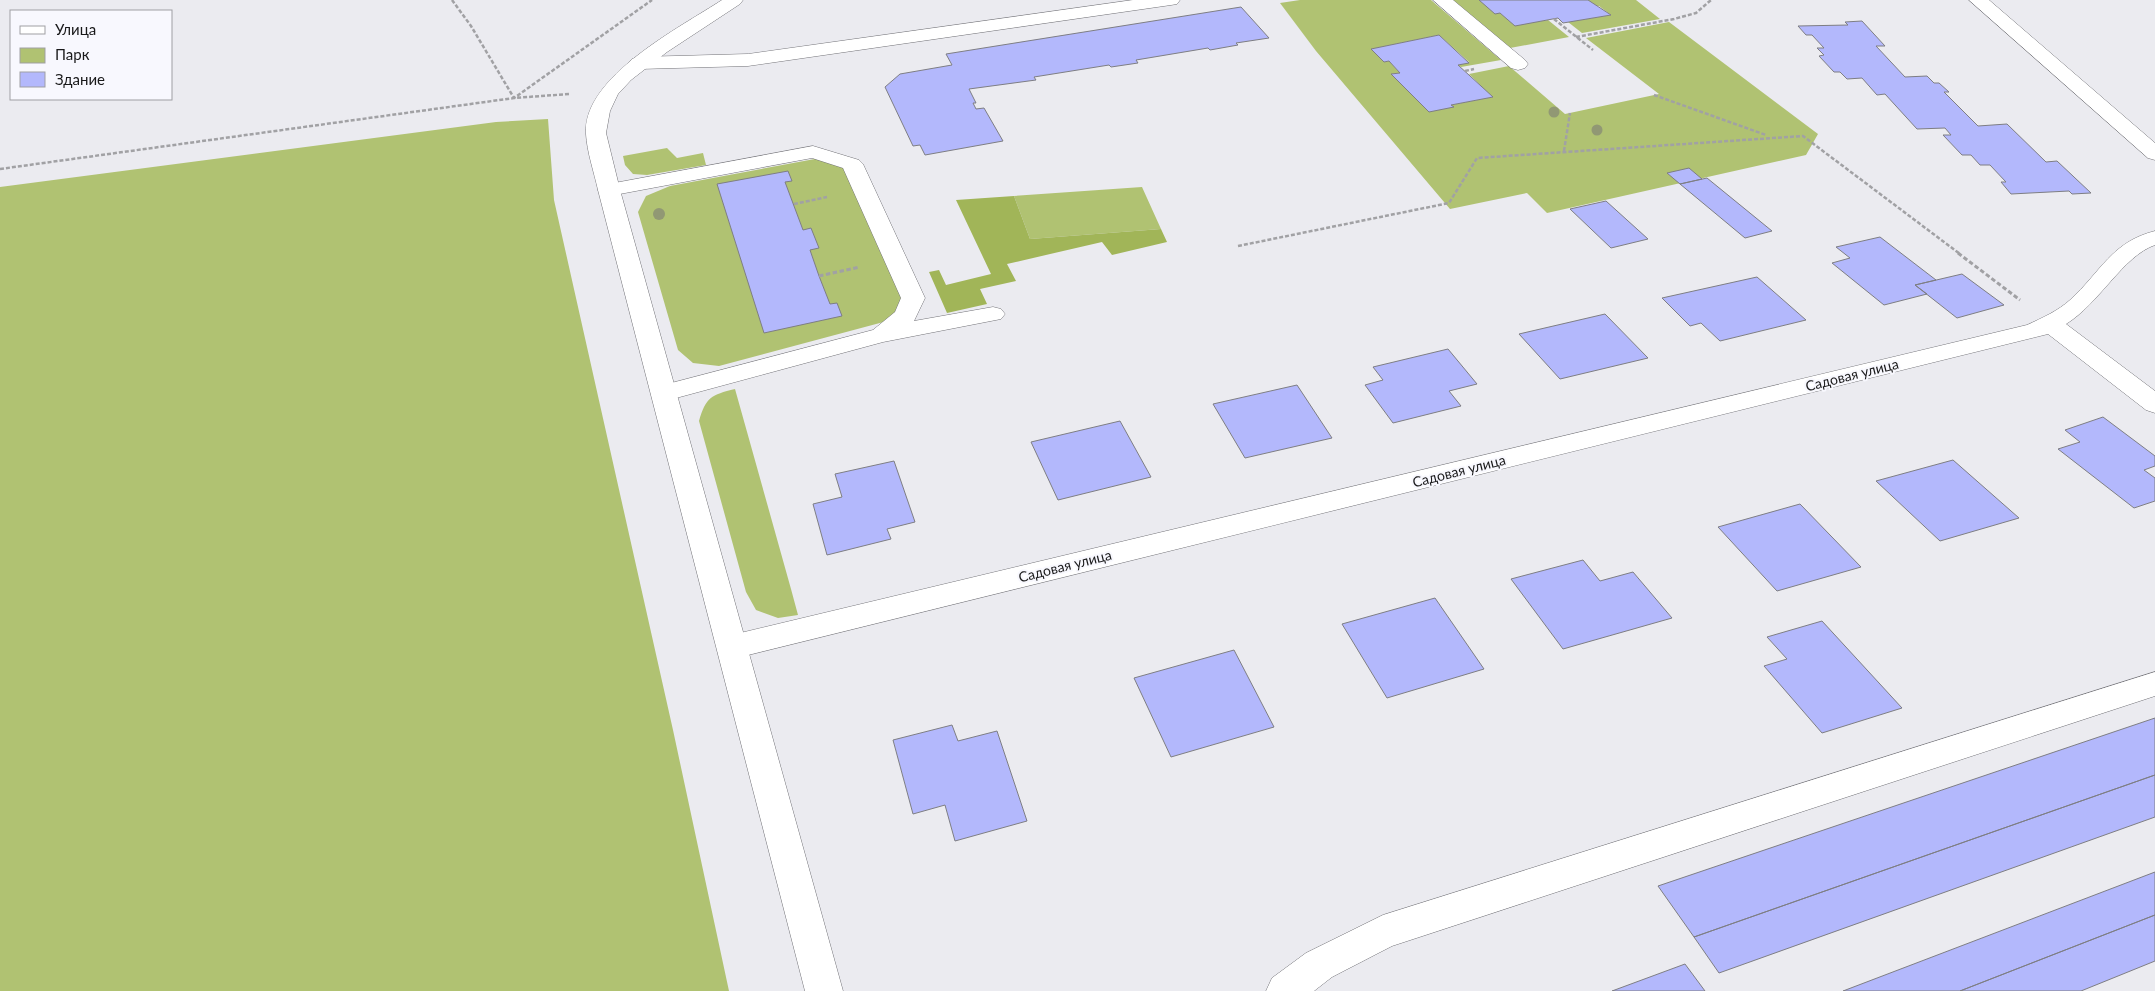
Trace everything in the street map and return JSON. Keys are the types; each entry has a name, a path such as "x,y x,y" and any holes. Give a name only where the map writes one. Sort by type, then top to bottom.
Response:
{"street":[{"path":"734,0 639,63 609,92 600,111 596,133 609,190 824,991"},
{"path":"639,63 748,60 1171,0"},
{"path":"1442,0 1518,64"},
{"path":"1978,0 2155,154"},
{"path":"609,190 814,152 852,164 913,298 906,316 882,335"},
{"name":"Садовая улица","path":"732,647 2035,331 2050,324 2076,306 2129,249 2155,238"},
{"path":"665,393 882,335 993,314"},
{"path":"2050,324 2155,404"},
{"path":"1285,991 1319,965 1383,932 2155,684"}],"path":[{"path":"452,0 471,26 514,98"},
{"path":"514,98 652,0"},
{"path":"1576,37 1674,19 1696,13 1711,0"},
{"path":"1554,19 1593,50"},
{"path":"0,169 514,98 562,95"},
{"path":"1654,95 1769,136"},
{"path":"1564,152 1570,113"},
{"path":"1238,246 1450,203 1477,158 1769,136 1803,136 2050,324"}],"green space":[{"path":"1300,0 1431,0 1501,60 1461,67 1458,65 1469,62 1439,35 1372,49 1384,62 1389,61 1400,73 1392,74 1453,107 1451,105 1492,97 1469,74 1509,66 1565,114 1659,94 1586,38 1669,22 1818,134 1806,155 1547,213 1527,193 1450,209 1316,51 1280,3"},
{"path":"1453,0 1479,0 1515,25 1548,20 1569,37 1510,48"},
{"path":"1588,0 1636,0 1660,19 1582,33 1568,22 1611,15"},
{"path":"548,119 554,200 673,730 729,991 0,991 0,187 496,122"},
{"path":"667,148 677,158 703,153 706,165 647,175 633,174 625,165 623,156"},
{"path":"831,156 852,164 913,298 906,316 719,366 693,363 678,350 638,212 646,196 670,186"},
{"path":"1142,187 1161,229 1030,239 1014,196"},
{"path":"1014,196 1030,239 1161,229 1167,242 1112,255 1102,242 1007,264 1016,281 980,289 987,304 947,313 929,272 939,270 946,285 991,274 956,200"},
{"path":"735,389 798,615 778,618 756,610 746,592 699,421 704,407 711,398 720,393"}],"building":[{"path":"1479,0 1588,0 1611,15 1563,23 1558,18 1515,26 1500,13 1495,14"},
{"path":"1241,7 1269,38 1236,43 1238,45 1210,50 1208,48 1136,60 1138,63 1111,67 1109,65 1034,77 1036,80 969,89 976,103 973,103 976,109 984,108 1003,141 925,155 920,145 913,146 885,87 900,74 952,65 946,54"},
{"path":"1862,21 1885,46 1876,46 1905,77 1927,76 1934,83 1939,83 1949,92 1944,92 1978,126 2007,124 2046,162 2057,161 2091,193 2072,194 2069,191 2011,194 2001,182 2006,182 1990,165 1980,165 1971,155 1962,155 1943,135 1951,135 1945,128 1917,129 1885,94 1877,95 1862,78 1847,79 1840,72 1834,72 1819,56 1824,55 1817,48 1824,48 1812,35 1806,35 1798,26 1848,25 1845,22"},
{"path":"1439,35 1469,63 1458,65 1493,97 1451,105 1454,107 1429,112 1391,74 1400,73 1389,61 1384,62 1371,49"},
{"path":"1689,168 1702,179 1680,184 1667,173"},
{"path":"788,171 792,181 785,182 803,230 811,228 819,248 810,250 819,276 830,304 837,303 842,316 764,333 717,184"},
{"path":"1707,178 1772,231 1745,238 1680,184"},
{"path":"1606,201 1648,239 1611,248 1570,209"},
{"path":"1880,237 1936,280 1915,285 1927,294 1884,305 1832,263 1850,258 1836,247"},
{"path":"1962,274 2004,305 1957,318 1915,285"},
{"path":"1757,277 1806,320 1720,341 1701,323 1690,326 1662,298"},
{"path":"1605,314 1648,358 1560,379 1519,334"},
{"path":"1448,349 1477,384 1449,391 1461,406 1393,423 1365,385 1383,380 1373,367"},
{"path":"1297,385 1332,438 1245,458 1213,404"},
{"path":"2103,417 2155,456 2155,466 2144,470 2155,478 2155,501 2134,508 2058,449 2080,442 2065,430"},
{"path":"1120,421 1151,477 1058,500 1031,442"},
{"path":"1953,460 2019,518 1940,541 1876,481"},
{"path":"894,461 915,522 887,529 891,539 827,555 813,504 842,497 835,474"},
{"path":"1800,504 1861,567 1777,591 1718,527"},
{"path":"1583,560 1600,581 1633,572 1672,618 1563,649 1511,579"},
{"path":"1435,598 1484,669 1387,698 1342,624"},
{"path":"1822,621 1902,708 1822,733 1764,666 1787,659 1767,637"},
{"path":"1234,650 1274,727 1171,757 1134,678"},
{"path":"2155,718 2155,775 1694,937 1658,886"},
{"path":"952,725 958,741 997,731 1027,821 955,841 945,805 913,814 893,740"},
{"path":"2155,775 2155,817 1719,973 1694,937"},
{"path":"2155,872 2155,915 1960,991 1843,991"},
{"path":"2155,915 2155,961 2081,991 1960,991"},
{"path":"1685,964 1705,991 1612,991"}]}
